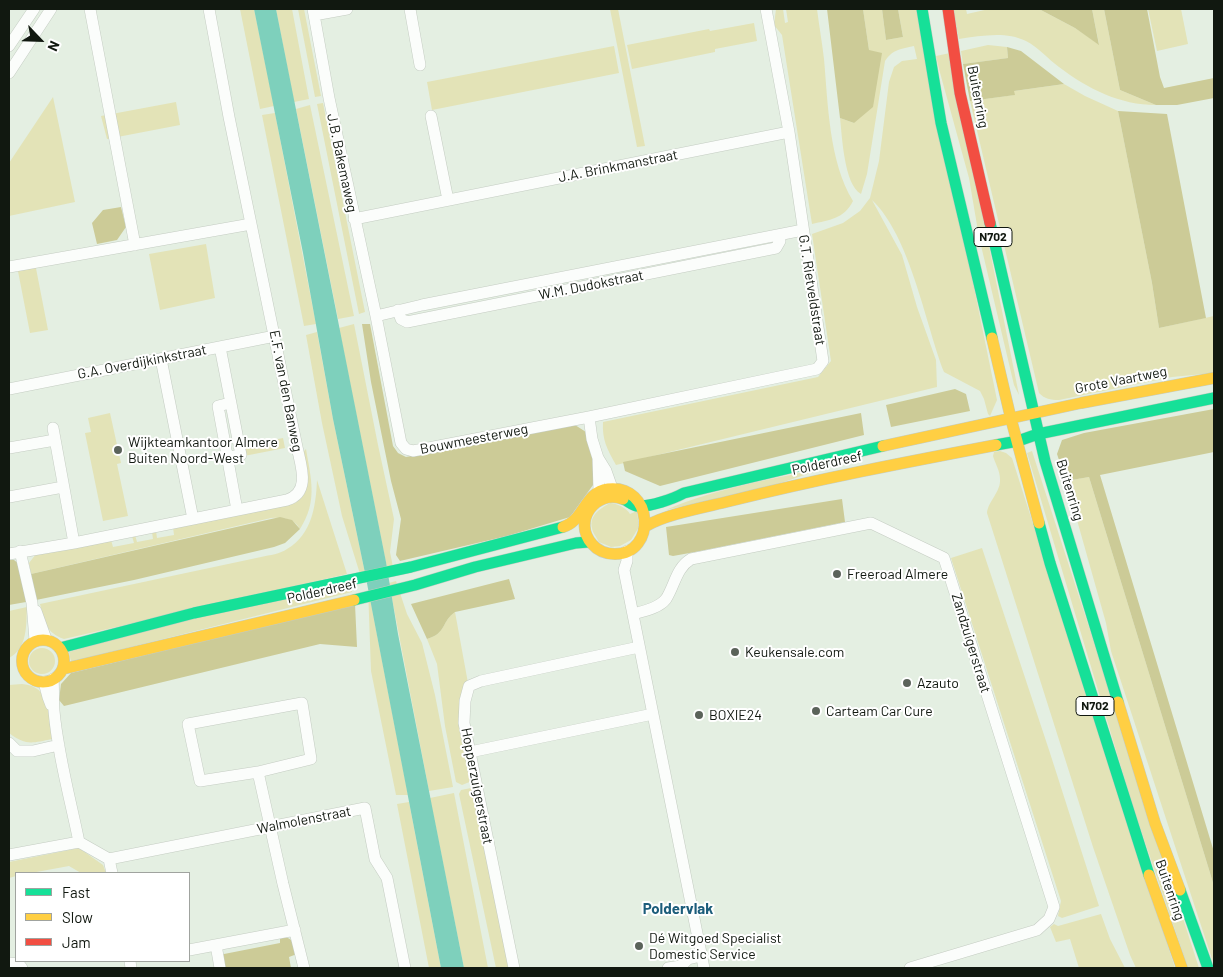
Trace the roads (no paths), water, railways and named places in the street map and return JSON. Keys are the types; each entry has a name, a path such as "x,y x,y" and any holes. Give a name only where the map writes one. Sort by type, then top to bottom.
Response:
{"main road":[{"name":"Buitenring","path":"922,9 942,123 1012,419 1050,563 1139,847 1182,968"},
{"name":"Buitenring","path":"948,9 960,93 1048,474 1155,823 1208,968"},
{"name":"Grote Vaartweg","path":"1012,419 1033,413 1214,378"},
{"path":"1038,434 1214,398"},
{"name":"Polderdreef","path":"640,503 676,497 684,493 796,466 1012,419"},
{"name":"Polderdreef","path":"646,526 653,522 702,508 800,484 1018,441 1038,434"},
{"path":"612,488 627,491 640,503 646,517 646,526 642,538 622,553 601,551 588,542 584,530 585,518 590,507 599,496 612,488"},
{"name":"Polderdreef","path":"60,648 163,620 411,566 570,524 575,520 587,500 599,496"},
{"path":"599,496 618,497 634,506 640,503"},
{"name":"Polderdreef","path":"63,669 415,585 476,567 576,543 588,542"},
{"path":"40,640 56,643 60,648 64,655 63,669 49,681 32,680 18,667 23,652 28,645 40,640"}],"street":[{"path":"9,46 34,9"},
{"path":"9,73 51,9"},
{"path":"90,9 135,245"},
{"name":"E.F. van den Banweg","path":"40,640 32,603 15,552 292,499 298,494 303,484 209,9"},
{"path":"314,12 348,9"},
{"path":"410,9 420,65"},
{"name":"G.T. Rietveldstraat","path":"589,417 817,369 823,361 789,132 766,9"},
{"name":"J.B. Bakemaweg","path":"314,12 329,98 376,316"},
{"path":"431,116 448,200"},
{"name":"J.A. Brinkmanstraat","path":"354,219 789,132"},
{"path":"9,267 251,224"},
{"name":"W.M. Dudokstraat","path":"376,316 398,310 803,230"},
{"name":"Bouwmeesterweg","path":"376,316 401,443 406,449 413,451 589,417"},
{"name":"G.A. Overdijkinkstraat","path":"9,389 275,336"},
{"path":"220,347 242,455 228,457"},
{"path":"161,359 193,519"},
{"path":"230,403 218,406 237,510"},
{"path":"589,417 592,439 598,458 606,471 612,488"},
{"path":"221,421 234,419"},
{"path":"53,428 74,542"},
{"path":"224,437 238,435"},
{"path":"9,448 55,440"},
{"path":"598,458 599,496"},
{"path":"9,497 63,487"},
{"name":"Zandzuigerstraat","path":"634,614 653,608 665,600 685,562 691,559 871,523 944,558 1054,907 1049,919 1037,930 910,968"},
{"path":"622,553 618,562 624,570 634,614 704,968"},
{"name":"Hopperzuigerstraat","path":"514,968 464,723 465,701 470,686 481,681 639,647"},
{"path":"49,681 48,698 53,708 79,842"},
{"path":"302,703 311,759 258,772 200,781 188,724 302,703"},
{"path":"470,752 653,714"},
{"path":"9,744 17,751 33,751 59,745"},
{"path":"258,772 304,968"},
{"name":"Walmolenstraat","path":"109,858 365,808 374,858 387,878 405,968"},
{"path":"9,855 79,842 109,858 112,872"},
{"path":"190,950 295,930"},
{"path":"216,945 220,968"},
{"path":"668,968 681,966 688,959 701,956"},
{"path":"9,963 19,964 22,968"}],"water":[{"path":"254,9 276,9 386,562 398,634 464,968 441,968"}],"place":[{"name":"Wijkteamkantoor Almere Buiten Noord-West","path":"118,450"},
{"name":"Freeroad Almere","path":"837,574"},
{"name":"Keukensale.com","path":"735,652"},
{"name":"Azauto","path":"907,683"},
{"name":"Carteam Car Cure","path":"816,711"},
{"name":"BOXIE24","path":"699,715"},
{"name":"Dé Witgoed Specialist Domestic Service","path":"639,946"}],"district":[{"name":"Poldervlak","path":"678,909"}]}
